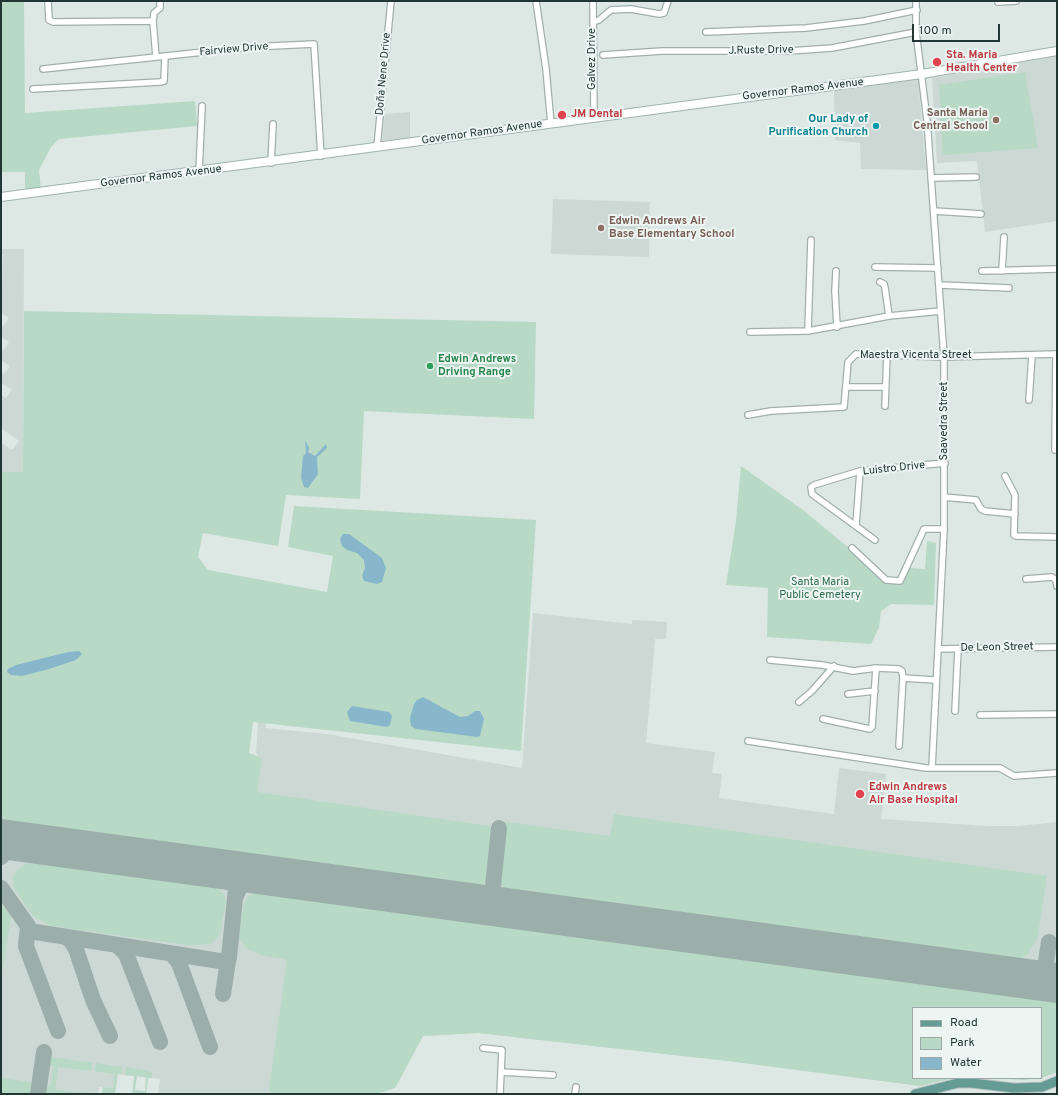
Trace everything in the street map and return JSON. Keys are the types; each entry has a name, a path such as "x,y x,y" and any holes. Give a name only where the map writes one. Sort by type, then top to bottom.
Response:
{"main road":[{"name":"Governor Ramos Avenue","path":"1,198 922,74 1057,51"},
{"path":"921,1093 958,1083 1042,1090 1057,1081"}],"street":[{"path":"48,1 49,20 54,22 153,21"},
{"path":"156,57 153,21 154,13 160,8 160,1"},
{"name":"Doña Nene Drive","path":"377,148 391,1"},
{"path":"536,1 546,69 551,124"},
{"name":"Galvez Drive","path":"593,1 594,118"},
{"path":"593,22 599,20 610,10 631,9 660,14 664,13 668,1"},
{"name":"Saavedra Street","path":"916,1 916,32 922,74 934,211 944,357 944,529 932,768"},
{"path":"998,2 1016,1"},
{"path":"706,32 806,28 864,21 917,10"},
{"name":"J.Ruste Drive","path":"603,55 662,51 756,52 832,48 916,32"},
{"name":"Fairview Drive","path":"43,69 251,47 314,44 321,156"},
{"path":"33,89 160,82 164,81 165,56"},
{"path":"199,172 202,106"},
{"path":"270,162 273,124"},
{"path":"931,178 976,177"},
{"path":"934,211 981,214"},
{"path":"1002,271 1004,237"},
{"path":"808,331 811,240"},
{"path":"875,267 938,268"},
{"path":"982,271 1057,269"},
{"path":"836,270 835,291 837,327"},
{"path":"880,282 884,284 889,316"},
{"path":"940,285 1009,288"},
{"path":"750,332 808,331 837,327 889,316 941,310"},
{"name":"Maestra Vicenta Street","path":"748,415 771,411 842,408 845,405 848,362 856,354 944,357 1057,354"},
{"path":"885,406 887,354"},
{"path":"1055,450 1057,354"},
{"path":"1029,400 1032,355"},
{"path":"846,387 885,387"},
{"name":"Luistro Drive","path":"875,540 812,494 811,490 814,485 860,472 945,463"},
{"path":"856,525 860,472"},
{"path":"1005,476 1015,495 1015,536 1057,537"},
{"path":"944,497 976,500 981,509 985,511 1015,514"},
{"path":"852,548 886,580 900,581 924,529 944,529"},
{"path":"1026,579 1052,577 1056,580 1057,586"},
{"name":"De Leon Street","path":"938,648 1057,647"},
{"path":"955,711 958,649"},
{"path":"770,660 834,666 853,671 876,668 899,668 902,671 903,678 899,746"},
{"path":"799,702 812,691 834,666"},
{"path":"823,719 871,728 876,668"},
{"path":"903,678 936,680"},
{"path":"848,694 875,691"},
{"path":"980,715 1057,714"},
{"path":"748,741 932,768 1000,768 1014,776 1057,773"},
{"path":"483,1048 502,1050 500,1094"},
{"path":"501,1072 552,1075"},
{"path":"575,1094 576,1087"}],"shaded area":[{"name":"Santa Maria Central School","path":"1057,56 1057,221 985,232 977,161 937,163 932,78"},
{"path":"918,78 926,170 861,169 860,143 835,140 834,89"},
{"path":"410,112 410,138 382,141 385,114"},
{"name":"Edwin Andrews Air Base Elementary School","path":"553,199 650,202 649,257 551,254"},
{"path":"1,249 24,249 23,472 1,472 1,443 12,450 19,441 1,428 1,395 6,398 12,390 1,383 1,372 4,374 10,366 1,360 1,348 4,350 9,342 1,337 1,325 3,326 9,318 1,313 3,254 1,254"},
{"path":"533,613 632,624 632,620 667,622 666,639 655,639 646,743 715,752 712,773 722,774 719,798 855,817 834,814 839,768 886,774 881,819 988,826 1019,826 1057,822 1057,1072 1042,1078 1042,1007 912,1007 912,1079 949,1079 921,1086 728,1061 478,1033 423,1036 395,1088 375,1094 158,1094 160,1079 115,1074 113,1088 99,1087 98,1094 1,1094 1,757 258,757 256,752 259,709 267,710 266,728 327,734 522,768"}],"green space":[{"path":"1,1 24,1 25,113 195,101 197,126 59,139 51,147 39,170 41,189 25,191 25,172 1,172"},
{"path":"1025,72 1038,148 943,155 939,85"},
{"path":"24,311 536,322 534,419 364,411 360,499 286,495 278,546 203,533 198,557 208,570 327,592 333,556 288,547 294,506 536,520 521,751 253,722 249,753 262,758 257,792 489,826 494,834 489,877 485,883 481,885 1,819 1,472 23,472"},
{"name":"Santa Maria Public Cemetery","path":"741,466 803,510 855,553 884,582 901,582 908,568 925,569 927,541 936,543 934,605 891,604 881,611 879,628 871,644 767,637 768,588 726,585 736,521"},
{"path":"614,814 1047,876 1037,940 1027,954 1020,958 505,888 499,883 506,822 610,836"},
{"path":"36,863 216,887 223,893 226,901 220,935 211,944 187,945 51,926 33,916 14,888 13,876 16,871 26,864"},
{"path":"256,892 1057,1000 1057,1072 1042,1078 1042,1007 912,1007 912,1079 949,1079 921,1086 728,1061 478,1033 423,1036 395,1088 375,1094 272,1094 269,1090 287,960 261,955 248,949 238,938 244,904 248,897"},
{"path":"1,903 11,916 1,979"},
{"path":"52,1057 92,1063 91,1071 58,1067 55,1090 85,1094 41,1094 42,1088 46,1089 51,1084 53,1066 45,1065 46,1060"},
{"path":"96,1063 122,1067 121,1074 118,1074 115,1094 102,1093 103,1087 113,1088 114,1074 95,1071"},
{"path":"126,1067 152,1072 152,1078 148,1078 146,1094 132,1094 134,1076 125,1075","holes":["137,1076 146,1077 145,1091 135,1090"]},
{"path":"1,1078 30,1082 36,1089 36,1094 1,1093"},
{"path":"1007,1079 1032,1079 1023,1080"}],"water":[{"path":"305,440 309,448 308,452 315,456 326,444 327,448 317,457 318,474 308,488 304,487 301,478 303,456 306,453"},
{"path":"343,534 349,534 382,558 386,568 382,582 377,584 364,581 362,576 365,568 364,560 357,553 347,550 342,546 340,539"},
{"path":"79,651 82,654 76,660 49,669 22,676 11,675 7,672 8,669 16,665 68,652"},
{"path":"423,697 460,717 468,716 475,711 480,711 484,719 480,736 477,737 416,729 411,726 410,718 414,704 417,700"},
{"path":"352,706 389,712 392,716 390,725 387,727 350,721 347,712"}],"taxiway":[{"path":"491,906 499,828"},
{"path":"1,857 12,844 19,841"},
{"path":"29,931 226,962 229,958 236,888 233,878 222,869"},
{"path":"236,896 241,885 247,879 263,874"},
{"path":"1,888 28,926 26,946 58,1031"},
{"path":"66,937 71,941 76,949 93,1000 110,1036"},
{"path":"1043,981 1049,942"},
{"path":"117,945 126,954 160,1042"},
{"path":"172,954 179,963 210,1047"},
{"path":"223,994 228,961"},
{"path":"1047,982 1057,979"},
{"path":"38,1094 44,1052"}],"runway":[{"path":"1,839 1057,983"}],"place":[{"name":"Sta. Maria Health Center","path":"937,62"},
{"name":"JM Dental","path":"562,115"},
{"name":"Santa Maria Central School","path":"996,120"},
{"name":"Our Lady of Purification Church","path":"876,126"},
{"name":"Edwin Andrews Air Base Elementary School","path":"601,228"},
{"name":"Edwin Andrews Driving Range","path":"430,366"},
{"name":"Edwin Andrews Air Base Hospital","path":"860,794"}]}
